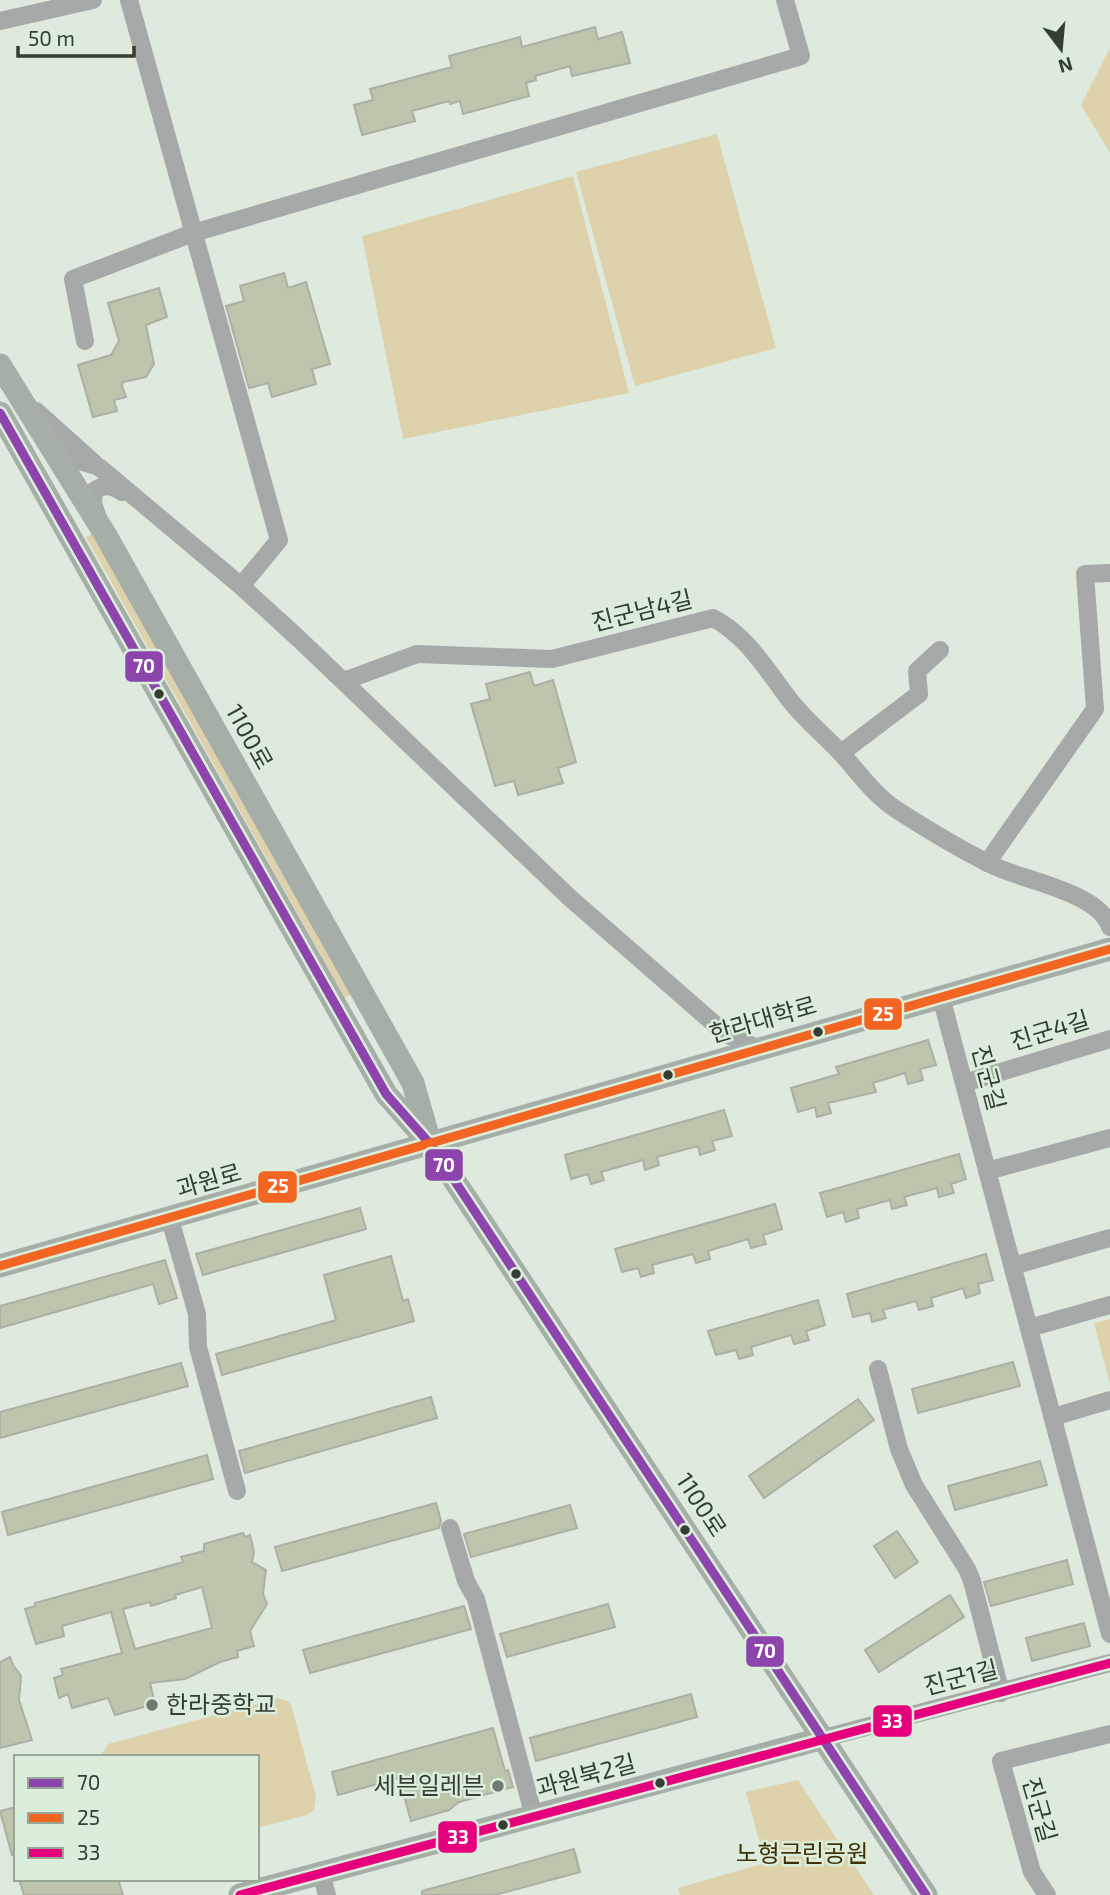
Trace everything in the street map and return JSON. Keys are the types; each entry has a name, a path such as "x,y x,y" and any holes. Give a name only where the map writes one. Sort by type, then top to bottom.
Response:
{"main road":[{"name":"1100로","path":"0,365 104,534 413,1083 431,1145"},
{"name":"1100로","path":"0,413 386,1094 431,1145 926,1895"},
{"path":"34,473 58,459"},
{"name":"한라대학로","path":"431,1145 1110,949"},
{"name":"과원로","path":"0,1266 431,1145"},
{"name":"과원북2길","path":"240,1895 324,1884 534,1817 824,1738"}],"street":[{"path":"0,21 93,0"},
{"path":"129,0 279,540 241,586"},
{"path":"85,341 73,279 193,233 801,57 785,0"},
{"path":"18,393 99,467 241,586 570,898 726,1034 759,1049"},
{"path":"58,459 76,460 99,467"},
{"path":"104,534 92,495 99,488 112,486 146,507"},
{"path":"988,863 1095,709 1085,574 1110,573"},
{"name":"진군남4길","path":"344,681 417,654 552,659 713,618 730,627 754,652 791,702 841,753 878,797 997,868 1061,888 1092,907 1110,927"},
{"path":"841,753 919,694 917,671 940,650"},
{"name":"진군길","path":"941,997 1053,1417 1106,1598 1110,1634"},
{"name":"진군4길","path":"964,1083 1110,1039"},
{"path":"988,1171 1110,1138"},
{"path":"170,1219 197,1314 198,1347 237,1490"},
{"path":"1013,1266 1110,1238"},
{"path":"1029,1328 1110,1306"},
{"path":"878,1369 899,1449 914,1485 972,1581 1001,1693"},
{"path":"1053,1417 1110,1401"},
{"path":"450,1528 466,1581 476,1599 534,1817"},
{"name":"진군1길","path":"824,1738 1110,1663"},
{"name":"진군길","path":"1047,1895 1032,1872 1001,1761 1110,1734"}],"green space":[{"path":"1110,48 1110,153 1081,105"},
{"path":"717,134 776,348 635,386 576,172"},
{"path":"573,176 629,393 403,439 362,236"},
{"path":"93,533 352,994 345,998 86,537"},
{"path":"1110,1319 1110,1384 1094,1323"},
{"path":"278,1698 289,1702 292,1708 316,1797 314,1810 307,1815 259,1827 259,1755 101,1755 108,1744"},
{"name":"노형근린공원","path":"798,1780 874,1895 680,1895 678,1888 765,1863 746,1792"}],"building":[{"path":"595,27 598,39 622,32 630,63 572,76 570,66 535,76 536,80 526,83 529,96 463,114 460,101 450,104 449,101 412,111 415,121 362,135 354,105 373,100 370,89 452,67 449,56 520,37 522,47"},
{"path":"284,273 288,288 306,282 330,364 312,369 316,384 272,397 268,383 249,388 226,306 244,301 240,286"},
{"path":"159,288 167,317 146,325 154,364 146,377 123,382 126,397 114,400 117,411 93,417 78,365 111,355 119,341 108,303"},
{"path":"530,672 534,686 553,680 576,762 558,768 563,783 518,795 514,781 495,786 471,704 490,699 486,684"},
{"path":"928,1040 936,1065 920,1069 923,1080 908,1084 905,1073 873,1083 876,1092 828,1103 831,1113 817,1117 815,1107 798,1112 791,1088 839,1074 836,1067"},
{"path":"724,1110 732,1136 712,1141 715,1150 700,1155 698,1146 657,1157 659,1165 645,1170 643,1160 601,1172 604,1180 591,1184 588,1174 571,1179 565,1155"},
{"path":"959,1154 966,1179 951,1184 954,1193 939,1197 937,1188 904,1197 907,1205 892,1209 890,1200 857,1209 859,1218 846,1222 843,1212 827,1217 820,1193"},
{"path":"775,1204 782,1229 763,1235 766,1244 751,1248 748,1239 708,1251 710,1259 696,1263 693,1254 652,1265 654,1273 641,1277 638,1268 622,1272 615,1249"},
{"path":"360,1208 366,1229 203,1275 196,1254"},
{"path":"986,1254 993,1280 978,1284 980,1293 966,1298 963,1288 931,1298 933,1306 919,1310 916,1301 883,1310 886,1318 872,1322 870,1313 853,1317 847,1294"},
{"path":"391,1256 403,1301 408,1299 414,1321 222,1375 216,1354 336,1320 324,1275"},
{"path":"165,1260 177,1298 159,1304 153,1284 0,1328 0,1306"},
{"path":"818,1300 825,1325 806,1331 809,1340 794,1344 791,1335 751,1347 753,1355 739,1359 736,1350 716,1355 708,1331"},
{"path":"1013,1362 1020,1386 918,1413 912,1389"},
{"path":"181,1363 188,1386 0,1438 0,1412"},
{"path":"431,1397 437,1418 245,1473 239,1451"},
{"path":"858,1399 874,1420 764,1498 749,1476"},
{"path":"207,1455 213,1479 8,1535 2,1512"},
{"path":"1040,1461 1047,1485 955,1510 948,1486"},
{"path":"436,1503 441,1521 439,1528 282,1571 275,1547"},
{"path":"570,1505 577,1528 471,1557 464,1534"},
{"path":"897,1531 918,1562 895,1578 874,1546"},
{"path":"243,1533 245,1537 250,1535 254,1552 252,1562 266,1570 263,1594 267,1604 250,1631 254,1646 237,1651 238,1657 220,1662 185,1679 150,1683 155,1704 115,1715 108,1698 72,1708 68,1694 59,1698 54,1678 63,1675 61,1669 122,1653 111,1612 62,1626 64,1636 36,1644 25,1609 35,1606 35,1603 183,1562 181,1557 204,1551 204,1544","holes":["202,1587 212,1628 135,1649 123,1609 150,1602 151,1606"]},
{"path":"1067,1560 1073,1584 991,1606 984,1582"},
{"path":"950,1595 964,1617 879,1672 865,1650"},
{"path":"608,1604 615,1627 507,1657 500,1634"},
{"path":"464,1606 471,1629 310,1673 303,1650"},
{"path":"1084,1623 1090,1646 1032,1661 1026,1638"},
{"path":"10,1657 21,1676 19,1700 32,1740 0,1748 0,1662"},
{"path":"691,1694 697,1717 536,1761 530,1738"},
{"path":"493,1728 505,1771 508,1770 513,1787 459,1802 449,1810 411,1821 399,1778 338,1795 332,1772"},
{"path":"14,1808 14,1855 12,1855 0,1811"},
{"path":"574,1849 580,1872 495,1895 422,1895 422,1891"},
{"path":"20,1881 119,1881 123,1895 24,1895"}],"transit line":[{"name":"70","path":"0,413 386,1094 431,1145 926,1895"},
{"name":"25","path":"0,1266 1110,949"},
{"name":"33","path":"240,1895 1110,1663"}],"place":[{"name":"한라중학교","path":"152,1705"},
{"name":"세븐일레븐","path":"498,1786"}]}
